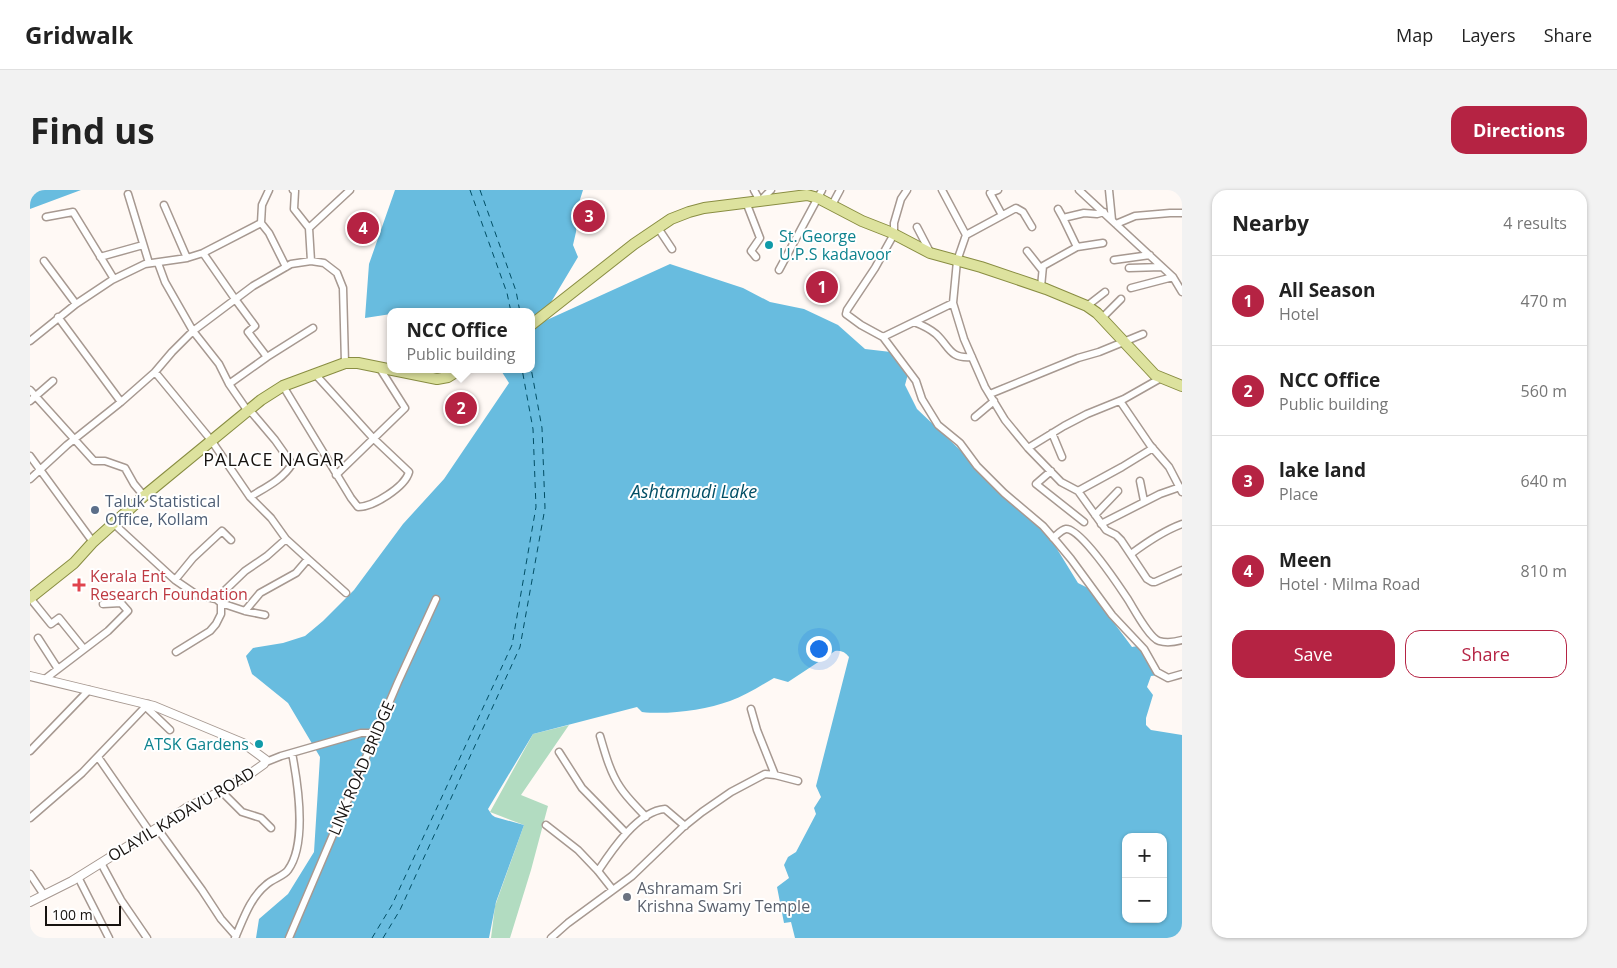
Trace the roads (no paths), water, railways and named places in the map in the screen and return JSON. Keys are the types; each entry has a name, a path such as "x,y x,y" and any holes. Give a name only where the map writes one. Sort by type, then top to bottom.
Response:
{"main road":[{"path":"535,322 634,244 671,219 704,208 820,194 832,205 930,253 1041,287 1087,306 1102,318 1155,375 1182,386"},
{"path":"30,598 74,562 113,523 144,496 247,410 283,386 345,363 358,363 387,369"},
{"path":"408,373 436,379 448,377 454,373"}],"street":[{"path":"269,190 262,205 260,223 269,233 286,267"},
{"path":"293,190 294,210 309,228 311,261"},
{"path":"309,228 350,190"},
{"path":"754,190 760,201 770,190"},
{"path":"832,205 840,190"},
{"path":"907,190 900,199 894,224 894,234 875,268 846,310 846,314 883,337 916,381 922,399 938,425 960,443 977,466 1004,493 1043,526 1071,559 1112,615 1144,649 1156,672 1168,678 1182,674"},
{"path":"998,190 990,193 1002,216"},
{"path":"1080,190 1173,277 1182,292"},
{"path":"1109,190 1114,222"},
{"path":"943,191 966,235"},
{"path":"128,194 149,263"},
{"path":"779,270 820,194"},
{"path":"746,202 760,238 751,251 756,257"},
{"path":"164,205 187,258"},
{"path":"1032,227 1023,212 1018,208 966,235 957,261 953,303 972,357 1005,420 1028,448 1061,482 1078,491 1106,530 1119,536 1144,574 1152,582 1156,582 1182,570"},
{"path":"1058,209 1077,247"},
{"path":"46,217 73,212 114,279"},
{"path":"1063,218 1084,213 1097,214 1104,212"},
{"path":"1114,222 1135,216 1170,212 1182,213"},
{"path":"30,340 58,317 114,279 149,263 187,258 203,252 260,223"},
{"path":"916,227 930,253"},
{"path":"658,228 672,249"},
{"path":"1041,287 1042,270 1048,263 1077,247 1103,243"},
{"path":"100,257 144,245"},
{"path":"1027,251 1042,270"},
{"path":"203,252 234,299 255,326 248,332 267,357"},
{"path":"1114,260 1150,255"},
{"path":"44,261 76,304"},
{"path":"30,479 155,372 193,331 253,286 291,264 311,261 324,263 337,274 343,288 345,363"},
{"path":"158,263 164,282 193,331 219,364 229,384 247,410 253,414 275,440 292,464 286,473 273,484 250,497"},
{"path":"1129,268 1162,267"},
{"path":"1131,288 1173,277"},
{"path":"1087,306 1105,292"},
{"path":"1102,318 1121,299"},
{"path":"883,337 953,303"},
{"path":"58,317 121,402"},
{"path":"914,322 937,335 955,355 961,358 972,357"},
{"path":"229,384 313,328"},
{"path":"990,394 1142,334"},
{"path":"336,475 405,408 379,367"},
{"path":"155,372 211,440 250,497 271,518 286,540 346,593"},
{"path":"283,386 336,475 358,507 363,507 387,496 405,481 409,472 373,438 315,374"},
{"path":"1028,448 1087,414 1120,401 1161,378"},
{"path":"30,401 53,381"},
{"path":"30,390 94,461 105,461 125,468 134,484 144,496"},
{"path":"975,417 994,401"},
{"path":"1101,524 1144,501 1181,489 1169,467 1152,448 1120,401"},
{"path":"1052,433 1062,457"},
{"path":"1078,491 1152,448"},
{"path":"30,456 93,542"},
{"path":"1051,472 1036,484 1084,522"},
{"path":"1140,481 1144,501"},
{"path":"1094,515 1118,490"},
{"path":"113,523 175,580 197,595 245,611 265,615"},
{"path":"1131,554 1171,528 1182,524"},
{"path":"1053,538 1064,530 1072,531 1083,540 1111,574 1145,627 1155,639 1160,642 1182,640"},
{"path":"175,580 194,558 222,531 231,540"},
{"path":"176,652 210,631 219,617 218,601 245,571 286,540"},
{"path":"245,611 260,593 296,572 308,559"},
{"path":"30,598 51,624 59,618 84,649"},
{"name":"LINK ROAD BRIDGE","path":"290,938 374,738 436,598"},
{"path":"45,679 108,631 128,611 121,603 103,604"},
{"path":"38,638 58,669"},
{"name":"OLAYIL KADAVU ROAD","path":"30,677 90,690 147,706 244,743 262,755 266,762 221,791 186,808 78,877 30,902"},
{"path":"30,751 90,690"},
{"path":"30,818 82,773 147,706 170,730"},
{"path":"751,709 757,730 775,775"},
{"path":"266,762 362,733 371,733 374,738"},
{"path":"600,736 620,786 627,797 646,817"},
{"path":"559,752 582,788 626,833"},
{"path":"98,757 202,890 221,919 236,937 252,902 264,886 287,872 295,853 298,835 299,798 292,753"},
{"path":"551,938 568,923 632,876 684,826 731,792 765,774 798,781"},
{"path":"221,791 242,812 261,818 271,828"},
{"path":"598,871 626,833 654,812 666,808 684,826"},
{"path":"546,825 578,850 613,890"},
{"path":"101,863 121,900 147,938"},
{"path":"30,874 44,895"},
{"path":"78,877 110,938"}],"water":[{"path":"30,190 81,190 30,209"},
{"name":"Ashtamudi Lake","path":"395,190 583,190 578,206 573,245 578,257 538,324 670,264 743,288 770,302 804,309 838,325 865,349 891,352 908,374 905,385 917,409 1049,536 1078,583 1088,588 1132,647 1144,645 1159,675 1151,676 1147,687 1153,695 1146,718 1146,725 1151,730 1182,735 1182,938 795,938 791,922 784,923 777,887 789,878 784,865 788,857 796,852 816,814 814,808 821,797 816,786 849,657 843,652 835,651 788,682 774,678 752,691 720,704 686,711 663,713 642,712 637,707 533,734 488,809 495,817 524,825 496,902 489,938 256,938 259,919 288,894 314,852 320,757 288,703 252,674 246,656 253,648 283,643 305,636 323,621 354,590 403,524 444,479 509,383 503,373 535,373 535,308 387,308 387,315 365,318 369,264"}],"place":[{"name":"lake land","path":"589,216"},
{"name":"Meen","path":"363,228"},
{"name":"St. George U.P.S kadavoor","path":"769,245"},
{"name":"All Season","path":"822,287"},
{"name":"NCC Office","path":"461,408"},
{"name":"Taluk Statistical Office, Kollam","path":"95,510"},
{"name":"Kerala Ent Research Foundation","path":"79,585"},
{"name":"ATSK Gardens","path":"259,744"},
{"name":"Ashramam Sri Krishna Swamy Temple","path":"627,897"}],"district":[{"name":"PALACE NAGAR","path":"274,459"}]}
